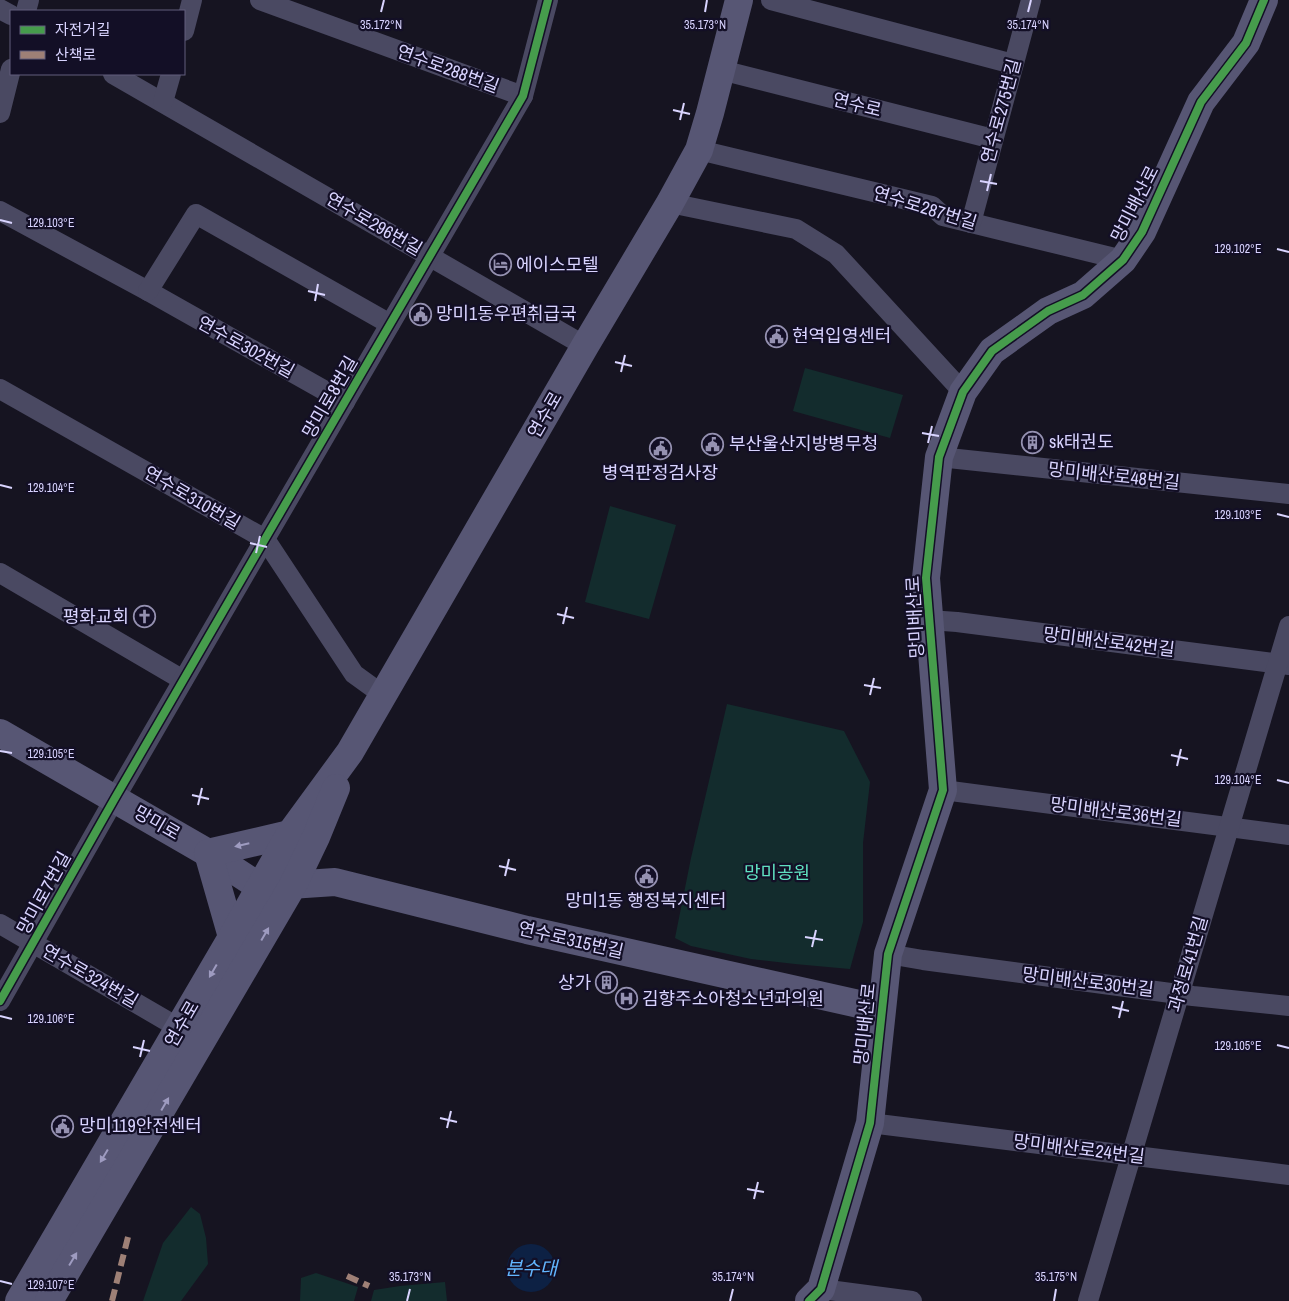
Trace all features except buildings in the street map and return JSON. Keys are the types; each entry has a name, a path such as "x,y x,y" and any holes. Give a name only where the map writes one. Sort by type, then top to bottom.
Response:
{"street":[{"path":"185,26 192,0"},
{"name":"연수로288번길","path":"260,0 523,96"},
{"name":"망미로8번길","path":"115,798 523,96 548,0"},
{"name":"연수로","path":"20,1301 290,834 350,752 670,203 698,150 710,113 739,0"},
{"path":"771,0 1013,64"},
{"name":"연수로275번길","path":"971,222 1030,0"},
{"name":"망미배산로","path":"815,1295 870,1123 888,954 943,790 926,578 939,457 963,392 992,351 1048,311 1083,295 1123,260 1142,232 1200,102 1246,43 1264,0"},
{"name":"연수로","path":"721,70 994,139"},
{"path":"1,108 10,73"},
{"name":"연수로296번길","path":"116,75 585,346"},
{"path":"163,102 171,75"},
{"name":"연수로287번길","path":"698,150 932,206 943,216 1123,260"},
{"path":"670,203 796,229 836,254 963,392"},
{"name":"연수로302번길","path":"0,211 148,291 345,402"},
{"path":"148,291 196,214 390,324"},
{"name":"연수로310번길","path":"0,389 265,538 354,674 383,695"},
{"name":"망미배산로48번길","path":"939,457 1289,494"},
{"path":"0,573 183,680"},
{"name":"망미배산로42번길","path":"929,620 1283,664"},
{"name":"과정로41번길","path":"1088,1301 1229,827 1283,664 1289,626"},
{"name":"망미로","path":"0,733 208,853 260,887"},
{"name":"연수로","path":"48,1301 293,885 316,837 350,752"},
{"name":"망미배산로36번길","path":"943,790 1289,835"},
{"name":"망미로7번길","path":"0,1001 115,798"},
{"path":"232,937 208,853 290,834"},
{"name":"연수로315번길","path":"260,887 335,882 527,930 882,1009"},
{"name":"연수로324번길","path":"0,924 179,1028"},
{"name":"망미배산로30번길","path":"888,954 933,962 1179,994 1289,1006"},
{"name":"망미배산로24번길","path":"870,1123 1289,1175"},
{"path":"815,1295 912,1301"}],"green space":[{"path":"805,368 903,395 890,438 793,411"},
{"path":"610,506 676,525 649,619 585,602"},
{"name":"망미공원","path":"727,704 844,731 870,782 863,843 863,922 850,969 751,959 691,946 675,938 691,858"},
{"path":"191,1207 200,1214 206,1238 208,1264 181,1301 143,1301 163,1243"},
{"path":"316,1273 358,1287 354,1301 300,1301 301,1278"},
{"path":"445,1282 447,1301 371,1301 374,1290"}],"water":[{"name":"분수대","path":"526,1244 536,1244 548,1251 555,1263 555,1273 548,1285 536,1292 526,1292 518,1288 511,1281 507,1273 507,1263 511,1255 518,1248"}],"marked path":[{"path":"112,1301 128,1237"},
{"path":"347,1276 369,1286"}],"cycle path":[{"path":"0,1001 115,798 523,96 548,0"},
{"path":"809,1301 821,1289 870,1123 888,954 943,790 926,578 939,457 963,392 992,351 1048,311 1083,295 1123,260 1142,232 1201,102 1246,43 1264,0"}],"place":[{"name":"에이스모텔","path":"500,265"},
{"name":"망미1동우편취급국","path":"420,314"},
{"name":"현역입영센터","path":"776,336"},
{"name":"sk태권도","path":"1033,442"},
{"name":"부산울산지방병무청","path":"713,444"},
{"name":"병역판정검사장","path":"660,448"},
{"name":"평화교회","path":"145,617"},
{"name":"망미1동 행정복지센터","path":"646,876"},
{"name":"상가","path":"607,983"},
{"name":"김향주소아청소년과의원","path":"626,999"},
{"name":"망미119안전센터","path":"63,1126"}]}
